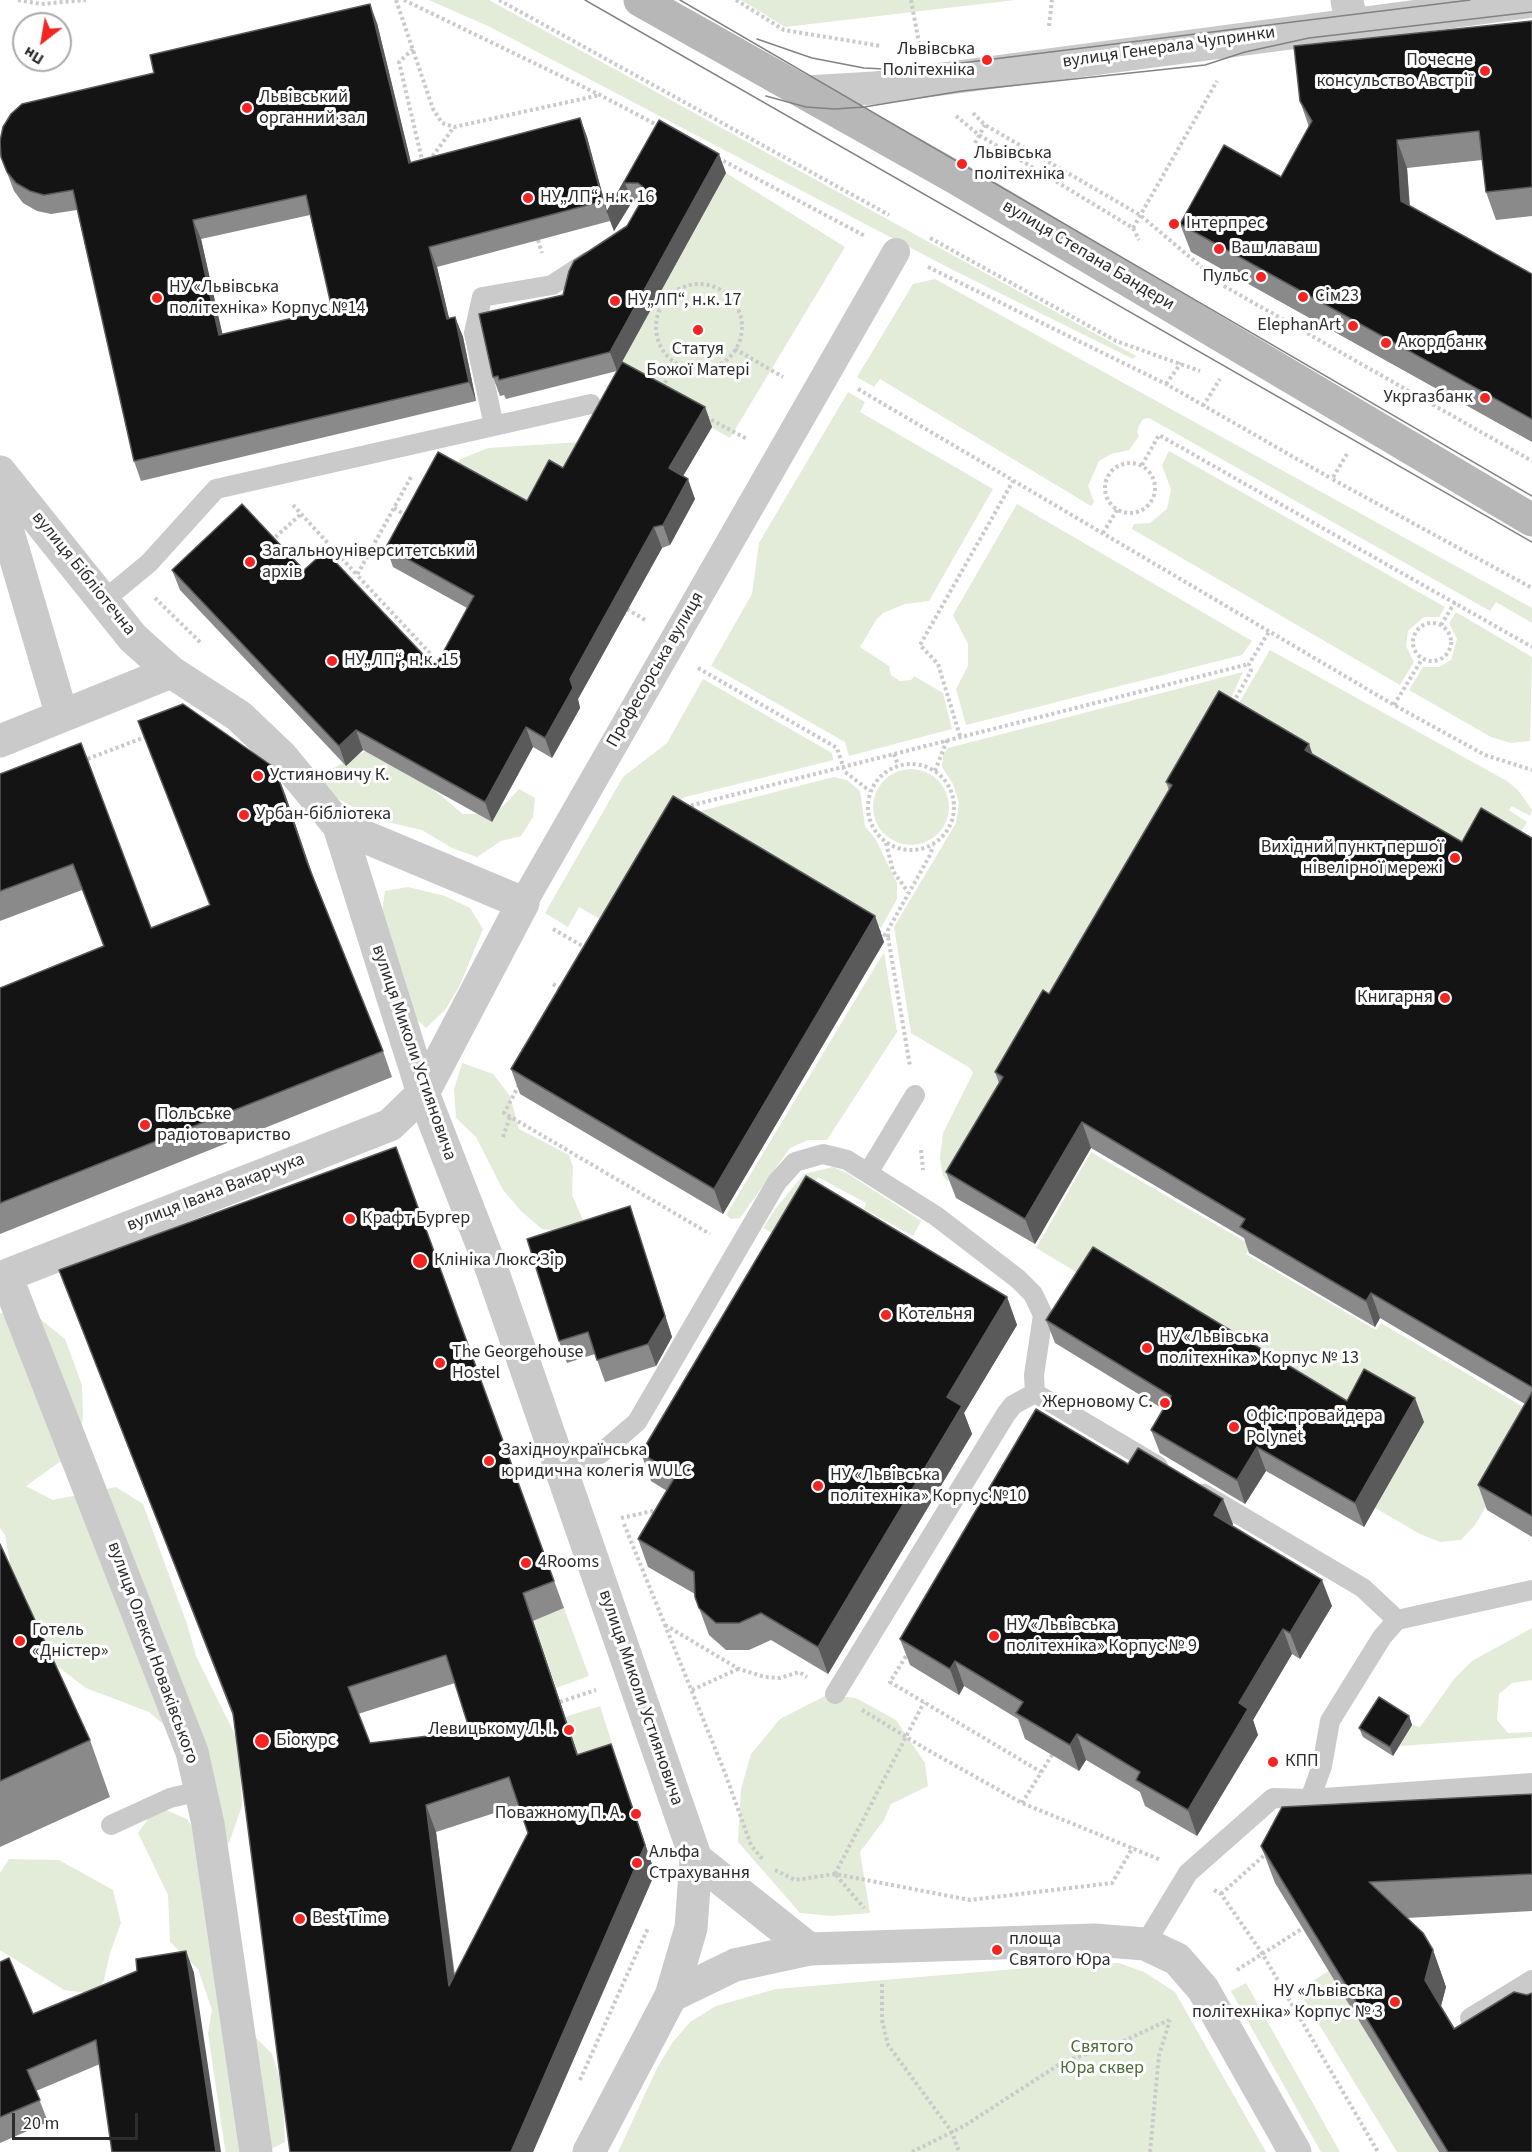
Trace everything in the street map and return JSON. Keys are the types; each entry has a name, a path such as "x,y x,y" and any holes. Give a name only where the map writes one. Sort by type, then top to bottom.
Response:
{"main road":[{"name":"вулиця Степана Бандери","path":"640,0 676,9 806,93 956,178 1532,520"}],"street":[{"name":"вулиця Генерала Чупринки","path":"806,93 874,88 944,77 1156,52 1349,11 1532,1"},
{"name":"Професорська вулиця","path":"423,1093 523,903 896,252"},
{"name":"вулиця Бібліотечна","path":"0,472 133,638 171,672"},
{"name":"вулиця Бібліотечна","path":"0,505 62,716"},
{"name":"вулиця Миколи Устияновича","path":"171,672 239,716 282,757 339,826 423,1093 492,1270 696,1858 691,1928 671,1996"},
{"path":"0,741 171,672"},
{"name":"вулиця Миколи Устияновича","path":"339,826 523,903"},
{"name":"вулиця Івана Вакарчука","path":"3,1277 390,1125 423,1093"},
{"name":"вулиця Олекси Новаківського","path":"3,1277 192,1752 256,2152"},
{"path":"696,1858 809,1949"},
{"path":"589,2152 671,1996 735,1965 809,1949 1094,1940 1145,1944 1177,1959 1203,1989 1295,2152"}],"lane":[{"path":"494,426 474,333 482,297 552,285 604,252"},
{"path":"103,601 149,563 216,489 591,404"},
{"path":"868,1173 915,1095"},
{"path":"560,1465 600,1454 637,1422 777,1182 795,1162 823,1154 847,1160 936,1216 1034,1294 1043,1315 1034,1375 1035,1393"},
{"path":"1035,1393 1363,1588 1397,1620"},
{"path":"835,1694 1006,1414 1014,1405 1035,1393"},
{"path":"1310,1799 1322,1766 1330,1721 1382,1637 1397,1620 1532,1590"},
{"path":"1145,1944 1188,1873 1273,1798 1310,1799 1532,1783"},
{"path":"111,1825 170,1798 200,1791"},
{"path":"1470,2018 1532,1980"}],"path":[{"path":"18,0 40,4 86,0"},
{"path":"396,0 433,109 442,123 454,127 600,94"},
{"path":"404,0 600,94 664,128"},
{"path":"499,0 897,219"},
{"path":"736,0 784,30 886,47"},
{"path":"911,0 921,53"},
{"path":"1048,29 1052,0"},
{"path":"413,49 399,62 424,168"},
{"path":"944,77 956,116 979,135 1133,228 1143,248"},
{"path":"1133,228 1218,80"},
{"path":"971,111 985,125 1140,215 1224,286 1532,461"},
{"path":"975,143 985,125"},
{"path":"413,170 424,168 454,127"},
{"path":"717,157 896,252 1166,384 1332,479 1532,588"},
{"path":"928,237 1116,341 1180,363 1230,384"},
{"path":"689,285 717,288 729,296 738,308 741,322 741,336 735,350 727,360 715,367 688,369 676,363 661,348 655,327 658,313 665,300 676,290 689,285"},
{"path":"735,350 786,379"},
{"path":"1166,384 1186,355"},
{"path":"669,396 660,391 676,363"},
{"path":"1203,406 1225,371"},
{"path":"852,386 1394,705 1485,755 1532,770"},
{"path":"697,412 734,432"},
{"path":"1142,465 1159,435 1532,647"},
{"path":"357,575 432,440"},
{"path":"1332,479 1352,444"},
{"path":"1338,447 1348,453 1358,455"},
{"path":"1131,462 1142,465 1150,471 1156,490 1152,501 1136,513 1126,514 1108,502 1105,492 1106,481 1111,471 1131,462"},
{"path":"267,477 444,668"},
{"path":"960,736 938,664 920,645 1014,481"},
{"path":"394,508 410,517"},
{"path":"1103,533 1117,510"},
{"path":"268,544 301,514"},
{"path":"334,561 340,556"},
{"path":"133,577 205,646"},
{"path":"1442,625 1455,602"},
{"path":"627,609 653,625"},
{"path":"386,617 392,612"},
{"path":"1428,623 1442,625 1449,634 1449,652 1434,662 1422,659 1414,649 1414,636 1417,630 1428,623"},
{"path":"678,812 685,807 843,766 1249,664 1270,630"},
{"path":"1394,705 1422,659"},
{"path":"691,664 837,748 843,766 851,779 870,791"},
{"path":"1231,706 1251,671 1249,664"},
{"path":"78,762 157,733"},
{"path":"935,771 947,740"},
{"path":"894,753 898,765"},
{"path":"908,892 893,871 886,843 869,820 867,810 870,791 881,775 898,765 917,763 935,771 942,777 952,794 954,813 947,831 933,845 929,857 888,930 888,937 915,1095 926,1193 936,1216"},
{"path":"886,843 904,850 933,845"},
{"path":"868,925 888,937"},
{"path":"562,933 595,953"},
{"path":"553,984 571,994"},
{"path":"520,1083 504,1113 737,1248"},
{"path":"503,1137 510,1117"},
{"path":"621,1518 657,1511 663,1501"},
{"path":"665,1624 739,1669 765,1677 780,1678 799,1672"},
{"path":"913,1643 890,1682 1041,1772"},
{"path":"692,1690 739,1669"},
{"path":"835,1874 924,1702"},
{"path":"880,1721 1022,1803 1052,1755"},
{"path":"725,1773 751,1845 768,1867 795,1880 835,1874 970,1900 1112,1883 1133,1847"},
{"path":"1221,1894 1272,1849"},
{"path":"835,1874 871,1915"},
{"path":"576,2089 652,1920"},
{"path":"1233,1972 1303,1928"},
{"path":"882,1983 882,2020 888,2045 952,2132 959,2152"},
{"path":"1281,1985 1378,2152"},
{"path":"912,2152 952,2132 1064,2062 1119,2043 1169,2020 1176,2012"},
{"path":"1150,2152 1160,2055 1169,2020"}],"green space":[{"path":"429,0 489,0 1136,356 1133,359 951,269 490,27"},
{"path":"741,0 1015,0 785,27"},
{"path":"726,173 845,247 730,438 629,381 617,371"},
{"path":"935,279 1532,608 1532,623 1496,602 1490,611 1149,418 1143,419 1137,432 1139,436 1129,450 1111,454 1099,461 1088,486 1094,502 1091,506 880,379 874,387 857,377 913,284"},
{"path":"848,392 865,402 860,412 993,489 929,601 905,604 883,613 876,620 860,647 889,666 891,675 900,681 911,680 914,676 943,693 952,729 849,756 845,742 711,666 752,594 759,543"},
{"path":"596,441 534,521 446,472 461,459 488,448"},
{"path":"1169,451 1445,607 1439,617 1424,617 1408,631 1406,646 1414,662 1400,685 1132,529 1134,524 1150,523 1167,509 1171,490 1162,465"},
{"path":"1017,504 1252,641 1242,655 966,725 956,689 968,666 968,644 953,615"},
{"path":"1456,612 1532,657 1530,741 1511,743 1491,737 1409,690 1423,667 1439,667 1451,660 1457,639 1449,623"},
{"path":"1270,650 1507,781 1518,790 1532,810 1530,816 1512,806 1509,810 1527,822 1516,840 1466,862 1232,715"},
{"path":"1243,672 1233,694 948,1182 943,1176 940,1158 943,1133 973,1073 970,1068 911,1033 894,927 956,823 959,803 953,784 942,767 943,755 948,748"},
{"path":"703,679 832,753 833,760 685,797 671,806 605,922 579,907 568,927 545,913 623,777 667,743"},
{"path":"379,744 463,814 489,814 504,805 519,789 535,798 533,817 521,836 501,841 477,857 452,848 422,830 374,819 319,788 317,777"},
{"path":"911,769 925,772 938,780 946,793 949,807 946,821 938,834 925,842 911,845 897,842 884,834 876,821 873,807 876,793 884,780 897,772"},
{"path":"834,777 847,780 860,791 865,826 876,840 897,883 897,899 881,928 703,823 693,813"},
{"path":"408,887 445,896 470,908 483,929 459,987 445,1010 426,1028 413,1016 380,924 385,891"},
{"path":"884,952 897,1032 827,1140 808,1140 790,1148 740,1218 731,1219 726,1215"},
{"path":"462,1063 493,1074 510,1096 519,1129 569,1155 573,1167 572,1195 583,1220 569,1232 542,1229 521,1211 503,1190 476,1137 456,1118 454,1089"},
{"path":"1091,1152 1251,1245 1246,1254 1376,1330 1381,1323 1532,1412 1532,1429 1475,1525 1461,1540 1440,1542 1420,1534 1375,1508 1423,1422 1315,1494 1093,1282 1036,1248"},
{"path":"833,1167 847,1173 921,1221 913,1236 864,1209 866,1203 818,1177 782,1238 763,1228 804,1174"},
{"path":"7,1312 39,1318 65,1339 82,1385 83,1417 78,1449 26,1486 53,1500 116,1487 143,1504 187,1624 196,1656 239,1743 242,1806 229,1843 201,1828 175,1734 149,1712 86,1688 49,1660 26,1597 11,1569 5,1535 0,1528 0,1313"},
{"path":"564,1608 589,1676 556,1688 533,1621"},
{"path":"1532,1628 1532,1680 1512,1683 1499,1694 1497,1720 1508,1733 1532,1732 1532,1737 1400,1746 1412,1725 1420,1727 1454,1679 1472,1661"},
{"path":"827,1695 856,1698 896,1720 925,1763 928,1786 891,1804 884,1820 860,1852 870,1913 832,1916 800,1913 738,1842 741,1789 751,1754 780,1719"},
{"path":"600,1706 621,1771 587,1782 565,1717"},
{"path":"157,1806 187,1819 201,1842 248,2030 272,2054 282,2086 285,2142 265,2152 226,2152 225,2149 208,2033 212,2010 198,1969 170,1942 168,1895 138,1833"},
{"path":"9,1859 59,1860 113,1890 121,1923 110,1953 104,1980 96,1994 64,1990 0,1950 0,1873"},
{"name":"Святого Юра сквер","path":"1119,1963 1144,1972 1175,1992 1266,2152 618,2152 658,2066 673,2042 690,2022 716,2006 776,1989 1063,1965"},
{"path":"1329,1971 1439,2152 1397,2152 1298,1990"},
{"path":"1246,1983 1340,2152 1321,2152 1231,1991"}],"building":[{"path":"370,4 409,163 580,118 603,201 429,247 447,319 455,317 469,382 134,461 73,190 44,195 30,191 16,183 7,172 1,157 0,141 3,127 11,114 22,104 154,73 150,55","holes":["306,195 332,309 219,335 193,220"]},
{"path":"1532,21 1532,187 1486,192 1479,131 1397,140 1401,201 1532,274 1532,419 1180,224 1224,145 1281,177 1312,121 1300,101 1294,46"},
{"path":"659,120 719,154 610,352 499,380 498,376 493,377 479,314 563,295 574,261 627,226 643,198 643,187 638,183 625,183 607,212"},
{"path":"622,362 705,407 669,468 688,479 663,525 654,527 570,679 573,688 545,738 526,727 485,802 356,730 339,746 172,570 242,504 304,570 325,551 435,667 474,596 386,547 438,452 527,501 549,460 563,468"},
{"path":"1219,691 1309,744 1305,750 1462,842 1481,808 1532,838 1532,1387 1371,1293 1366,1301 1240,1227 1245,1219 1082,1122 1025,1219 946,1172 1003,1077 995,1072 1043,990 1049,994 1172,785 1166,782"},
{"path":"183,704 275,768 308,865 383,1051 0,1203 0,988 104,946 73,864 0,891 0,774 81,743 151,928 210,905 138,721"},
{"path":"673,796 875,916 714,1189 511,1069"},
{"path":"396,1147 554,1581 523,1593 577,1755 611,1744 645,1845 511,2152 290,2152 233,1713 59,1270","holes":["446,1655 470,1731 370,1743 348,1687","509,1777 528,1833 449,1986 426,1805"]},
{"path":"806,1176 1007,1297 947,1397 962,1406 818,1647 761,1613 739,1623 716,1623 699,1608 695,1597 694,1572 638,1539 676,1475 641,1453"},
{"path":"630,1206 665,1316 648,1344 597,1360 588,1332 559,1341 527,1239"},
{"path":"1093,1247 1347,1401 1364,1369 1415,1398 1355,1503 1257,1447 1237,1480 1151,1430 1171,1396 1046,1320"},
{"path":"1532,1392 1532,1516 1478,1485"},
{"name":"НУ «Львівська політехніка» Корпус № 9","path":"1036,1409 1128,1464 1138,1448 1223,1499 1214,1515 1322,1580 1290,1633 1283,1629 1239,1703 1248,1709 1188,1810 1136,1780 1140,1772 1077,1734 1070,1745 1016,1713 1023,1702 955,1661 950,1669 900,1639"},
{"name":"Готель «Дністер»","path":"0,1544 90,1740 0,1781"},
{"path":"1379,1697 1409,1716 1390,1747 1359,1728"},
{"name":"НУ «Львівська політехніка» Корпус № 3","path":"1532,1794 1532,1874 1369,1882 1423,1933 1433,1950 1425,1980 1454,2029 1514,1992 1527,1995 1532,1993 1532,2152 1448,2152 1261,1846 1282,1807"},
{"path":"186,1951 216,2152 112,2152 96,2040 27,2070 40,2100 0,2117 0,1962 9,1958 33,2014 137,1971 136,1959"}],"tram line":[{"path":"585,0 1532,542"},
{"path":"680,0 1532,496"},
{"path":"757,39 812,58 864,68 905,70 1470,0"},
{"path":"766,96 806,107 835,109 864,107 962,91 1205,65 1245,52 1309,38 1532,12"}],"place":[{"name":"Львівська Політехніка","path":"987,60"},
{"name":"Почесне консульство Австрії","path":"1485,71"},
{"name":"Львівський органний зал","path":"247,108"},
{"name":"Львівська політехніка","path":"962,164"},
{"name":"НУ„ЛП“, н.к. 16","path":"528,198"},
{"name":"Інтерпрес","path":"1174,224"},
{"name":"Ваш лаваш","path":"1219,249"},
{"name":"Пульс","path":"1261,277"},
{"name":"Сім23","path":"1303,297"},
{"name":"НУ «Львівська політехніка» Корпус №14","path":"157,298"},
{"name":"НУ„ЛП“, н.к. 17","path":"615,301"},
{"name":"ElephanArt","path":"1353,326"},
{"name":"Статуя Божої Матері","path":"698,330"},
{"name":"Акордбанк","path":"1386,343"},
{"name":"Укргазбанк","path":"1485,398"},
{"name":"Загальноуніверситетський архів","path":"250,562"},
{"name":"НУ„ЛП“, н.к. 15","path":"332,661"},
{"name":"Устияновичу К.","path":"258,776"},
{"name":"Урбан-бібліотека","path":"244,815"},
{"name":"Вихідний пункт першої нівелірної мережі","path":"1455,858"},
{"name":"Книгарня","path":"1445,998"},
{"name":"Польське радіотовариство","path":"145,1125"},
{"name":"Крафт Бургер","path":"350,1219"},
{"name":"Клініка Люкс Зір","path":"420,1261"},
{"name":"Котельня","path":"886,1315"},
{"name":"НУ «Львівська політехніка» Корпус № 13","path":"1147,1348"},
{"name":"The Georgehouse Hostel","path":"440,1363"},
{"name":"Жерновому С.","path":"1165,1403"},
{"name":"Офіс провайдера Polynet","path":"1234,1427"},
{"name":"Західноукраїнська юридична колегія WULC","path":"489,1461"},
{"name":"НУ «Львівська політехніка» Корпус №10","path":"818,1486"},
{"name":"4Rooms","path":"526,1563"},
{"name":"НУ «Львівська політехніка» Корпус № 9","path":"994,1636"},
{"name":"Готель «Дністер»","path":"20,1641"},
{"name":"Левицькому Л. І.","path":"569,1730"},
{"name":"Біокурс","path":"262,1741"},
{"name":"КПП","path":"1273,1762"},
{"name":"Поважному П. А.","path":"636,1814"},
{"name":"Альфа Страхування","path":"637,1863"},
{"name":"Best Time","path":"300,1919"},
{"name":"площа Святого Юра","path":"997,1950"},
{"name":"НУ «Львівська політехніка» Корпус № 3","path":"1395,2002"}]}
